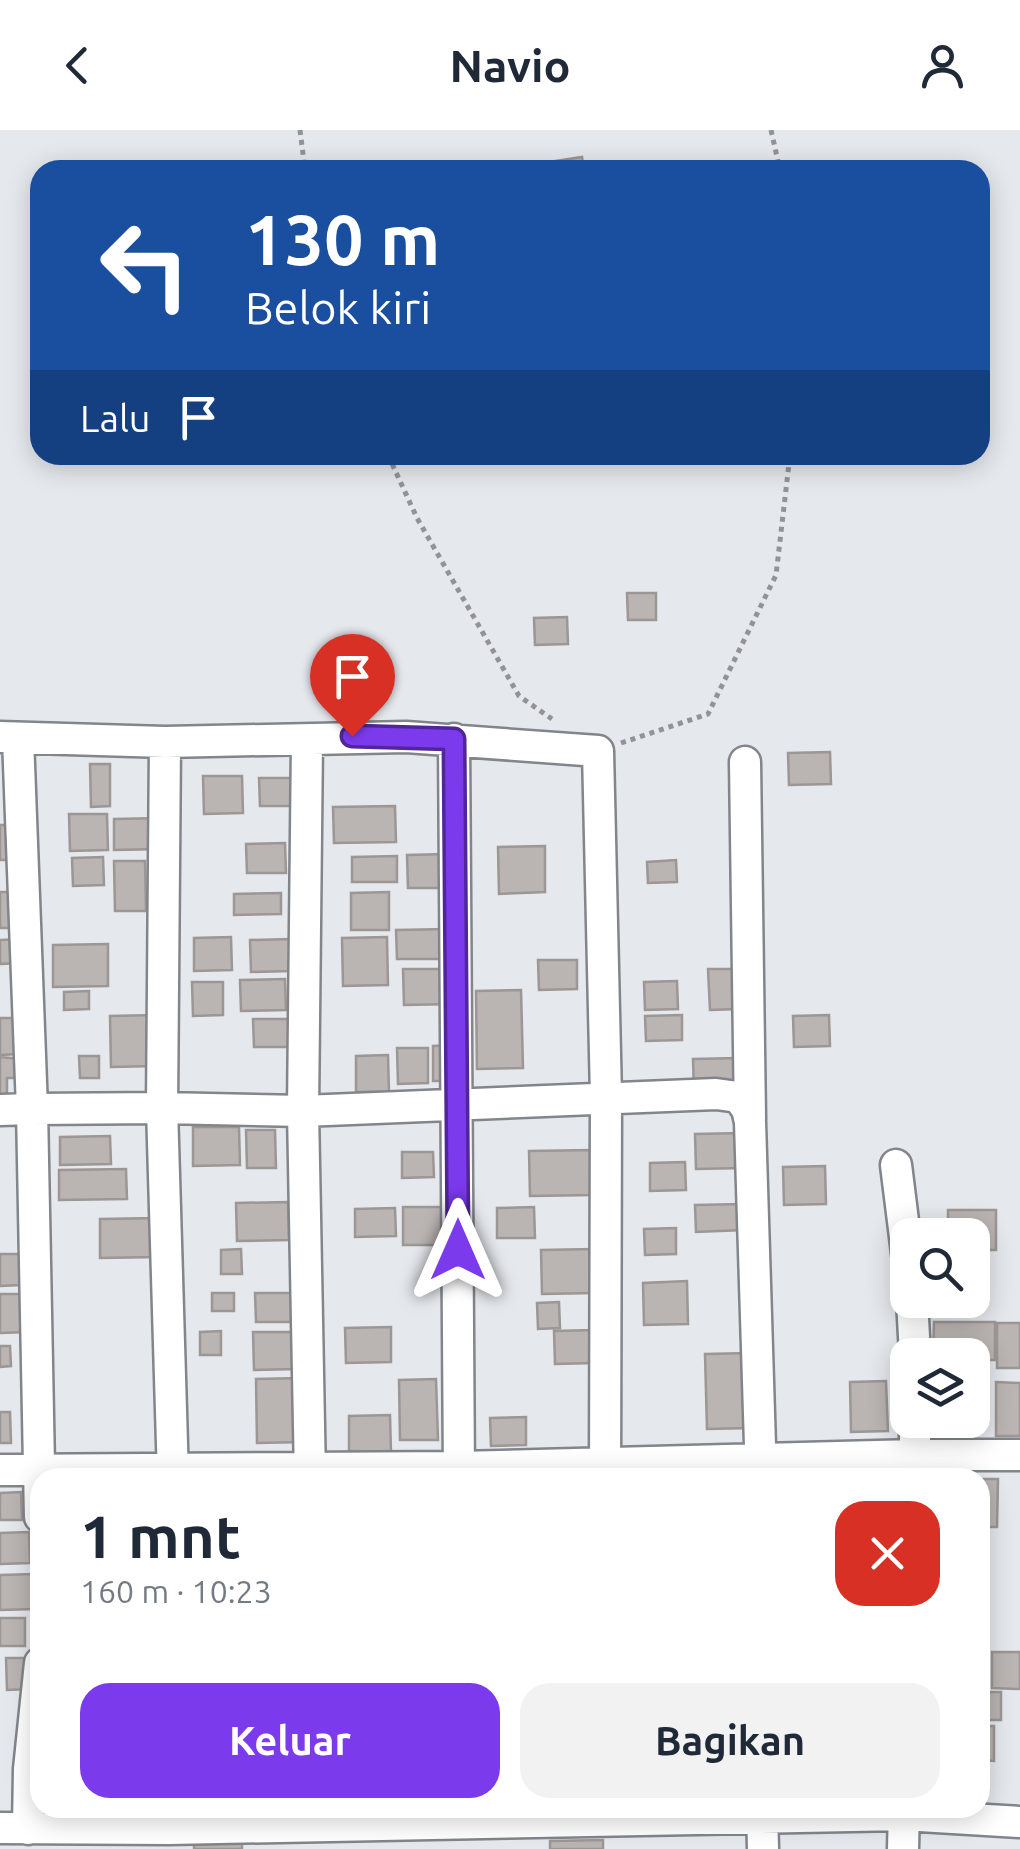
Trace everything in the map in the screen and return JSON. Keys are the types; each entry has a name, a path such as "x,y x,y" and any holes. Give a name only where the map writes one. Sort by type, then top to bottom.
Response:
{"street":[{"path":"40,1468 32,1109 9,738 164,742 352,736 454,739 598,751 606,1097 604,1468"},
{"path":"454,739 459,1468"},
{"path":"307,740 303,1111 310,1468"},
{"path":"164,742 162,1108 173,1468"},
{"path":"745,762 760,1468"},
{"path":"0,1110 303,1111 730,1095 747,1109 750,1122"},
{"path":"896,1165 903,1218"},
{"path":"915,1438 915,1466"},
{"path":"812,1468 915,1466 1020,1456"},
{"path":"0,1470 30,1468"},
{"path":"30,1759 14,1828 763,1826 844,1818"},
{"path":"903,1849 904,1818"},
{"path":"974,1818 1020,1822"}],"path":[{"path":"300,130 304,160"},
{"path":"770,130 778,160"},
{"path":"393,465 417,518 519,696 598,751 708,714 776,576 789,465"}],"building":[{"path":"627,593 656,593 656,620 628,620"},
{"path":"567,617 568,644 535,645 534,618"},
{"path":"830,752 831,784 789,785 788,753"},
{"path":"90,764 110,764 110,806 91,807"},
{"path":"203,776 242,776 243,813 204,814"},
{"path":"259,778 291,778 291,806 260,806"},
{"path":"395,806 396,842 334,843 333,807"},
{"path":"69,814 107,814 108,850 70,851"},
{"path":"161,818 162,849 114,850 114,819"},
{"path":"0,825 8,825 8,860 0,860"},
{"path":"285,843 286,873 247,873 246,844"},
{"path":"545,846 545,892 499,894 498,847"},
{"path":"446,854 446,888 408,888 407,855"},
{"path":"397,856 397,882 352,882 352,857"},
{"path":"103,857 104,885 73,886 72,858"},
{"path":"676,860 677,882 648,883 647,862"},
{"path":"114,861 145,861 146,911 115,911"},
{"path":"0,892 18,892 19,928 0,928"},
{"path":"389,892 389,930 351,930 351,893"},
{"path":"281,893 281,914 234,915 234,894"},
{"path":"448,929 448,959 397,959 396,930"},
{"path":"231,937 232,970 194,971 194,938"},
{"path":"387,937 388,985 343,986 342,938"},
{"path":"22,939 22,963 0,964 0,940"},
{"path":"290,939 290,971 251,972 250,940"},
{"path":"108,944 108,986 53,987 53,945"},
{"path":"538,960 577,960 577,989 539,990"},
{"path":"403,969 455,969 455,1004 404,1005"},
{"path":"708,969 739,969 740,1009 710,1010"},
{"path":"285,979 286,1010 241,1011 240,980"},
{"path":"677,981 678,1009 645,1010 644,982"},
{"path":"192,982 223,982 223,1015 193,1016"},
{"path":"521,990 523,1068 477,1069 476,991"},
{"path":"89,991 89,1009 64,1010 64,992"},
{"path":"155,1015 156,1066 111,1067 110,1016"},
{"path":"682,1015 682,1040 646,1041 645,1016"},
{"path":"829,1015 830,1046 794,1047 793,1016"},
{"path":"0,1018 20,1018 20,1054 0,1055"},
{"path":"253,1019 292,1019 292,1047 254,1047"},
{"path":"455,1045 456,1081 433,1081 433,1046"},
{"path":"397,1048 428,1048 428,1083 398,1084"},
{"path":"388,1055 389,1092 356,1092 356,1056"},
{"path":"79,1056 99,1056 99,1078 80,1078"},
{"path":"0,1057 21,1059 21,1078 7,1078 7,1097 0,1097"},
{"path":"738,1058 739,1092 694,1093 693,1059"},
{"path":"193,1127 239,1127 240,1165 193,1166"},
{"path":"246,1130 275,1130 276,1168 247,1168"},
{"path":"743,1133 744,1168 696,1169 695,1134"},
{"path":"110,1136 111,1164 60,1165 60,1137"},
{"path":"593,1150 594,1195 530,1196 529,1151"},
{"path":"402,1152 433,1152 434,1177 402,1178"},
{"path":"685,1162 686,1190 650,1191 650,1163"},
{"path":"825,1166 826,1204 784,1205 783,1167"},
{"path":"126,1169 127,1199 59,1200 59,1170"},
{"path":"288,1202 289,1240 237,1241 236,1203"},
{"path":"743,1204 744,1230 696,1232 695,1205"},
{"path":"403,1207 449,1207 449,1245 403,1245"},
{"path":"534,1207 535,1238 497,1238 497,1208"},
{"path":"395,1208 396,1236 355,1237 355,1209"},
{"path":"948,1210 996,1210 996,1250 990,1250 990,1218 948,1218"},
{"path":"157,1218 158,1257 100,1258 100,1219"},
{"path":"676,1228 676,1254 645,1255 644,1229"},
{"path":"241,1249 242,1274 221,1274 221,1250"},
{"path":"594,1249 595,1293 542,1294 541,1250"},
{"path":"0,1254 20,1254 20,1285 0,1286"},
{"path":"687,1281 688,1324 644,1325 643,1283"},
{"path":"212,1293 234,1293 234,1311 212,1311"},
{"path":"255,1293 295,1293 296,1322 256,1322"},
{"path":"0,1294 26,1294 27,1332 0,1333"},
{"path":"559,1302 560,1328 538,1329 537,1303"},
{"path":"934,1322 995,1322 995,1360 990,1360 990,1338 934,1338"},
{"path":"997,1323 1020,1323 1020,1368 997,1368"},
{"path":"391,1327 391,1362 346,1363 345,1328"},
{"path":"594,1330 595,1363 555,1364 554,1331"},
{"path":"221,1331 221,1355 200,1355 200,1332"},
{"path":"253,1332 297,1332 298,1369 254,1370"},
{"path":"0,1346 10,1346 11,1366 0,1367"},
{"path":"751,1353 752,1428 707,1429 705,1354"},
{"path":"302,1378 304,1442 257,1443 256,1379"},
{"path":"436,1379 438,1440 400,1440 399,1380"},
{"path":"886,1381 888,1431 851,1432 850,1382"},
{"path":"996,1382 1020,1383 1020,1436 996,1436"},
{"path":"0,1412 10,1412 11,1443 0,1443"},
{"path":"390,1415 391,1452 349,1452 349,1416"},
{"path":"526,1417 526,1445 491,1446 490,1418"},
{"path":"990,1479 998,1479 997,1527 990,1527"},
{"path":"21,1492 22,1520 0,1520 0,1493"},
{"path":"29,1532 30,1563 0,1564 0,1533"},
{"path":"30,1574 30,1609 0,1610 0,1575"},
{"path":"0,1618 25,1618 25,1646 0,1646"},
{"path":"992,1652 1020,1652 1020,1689 992,1688"},
{"path":"6,1658 29,1658 30,1689 7,1690"},
{"path":"990,1692 1001,1692 1001,1720 990,1720"},
{"path":"990,1726 994,1726 994,1761 990,1761"},
{"path":"603,1840 603,1849 550,1849 550,1841"},
{"path":"242,1843 242,1849 194,1849 194,1845"}],"route":[{"path":"352,736 454,739 458,1250"}]}
